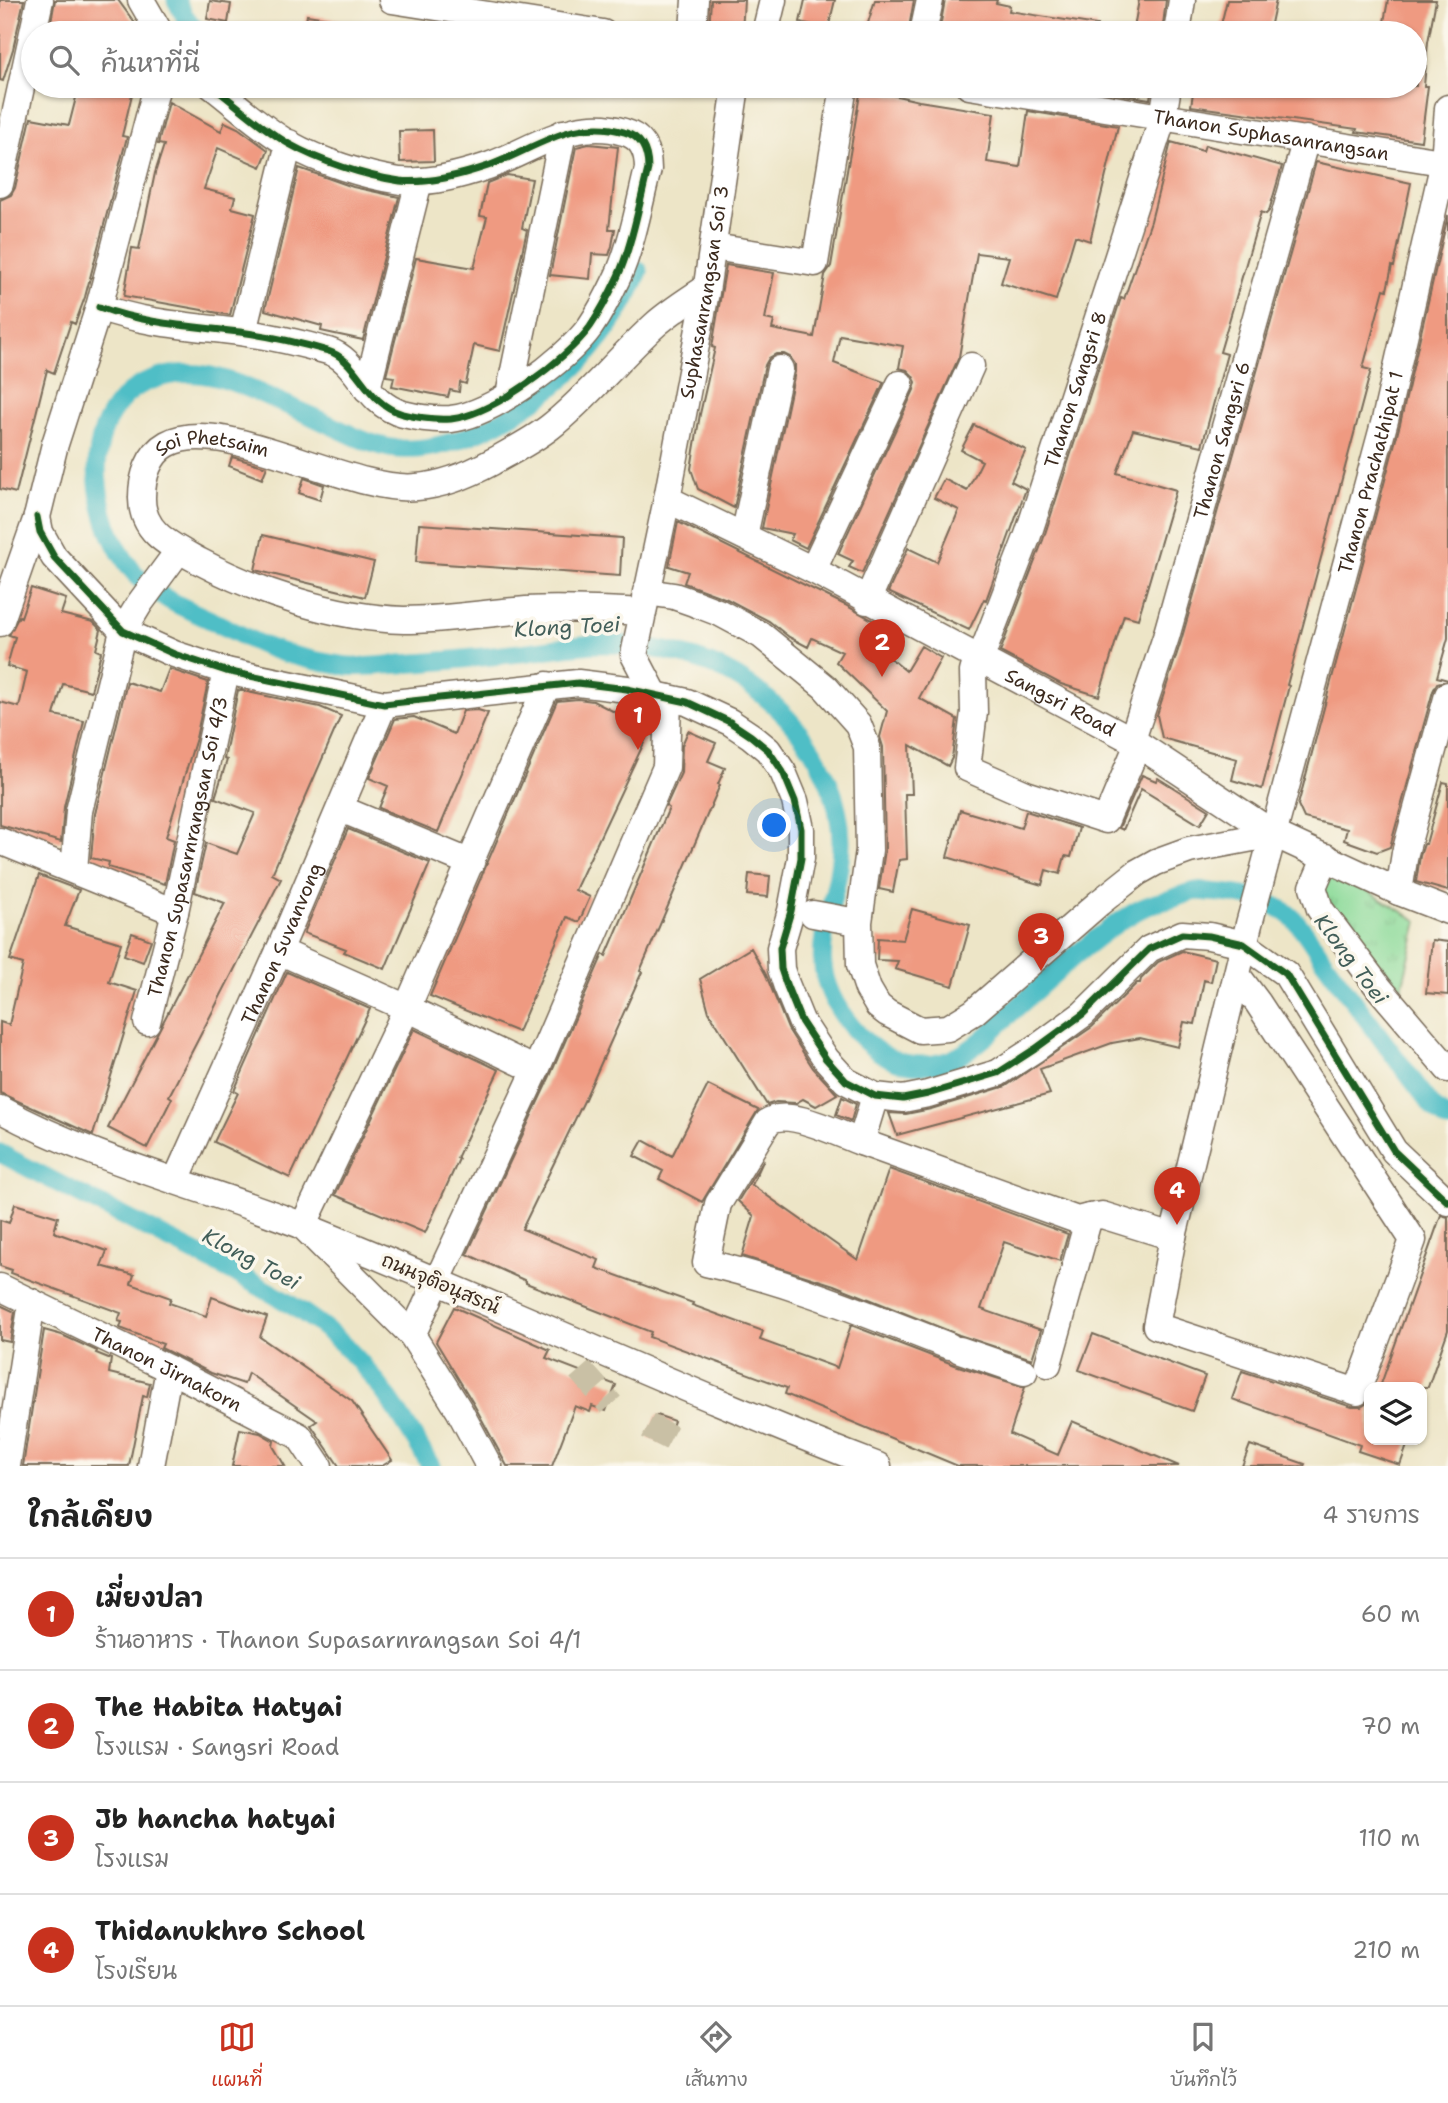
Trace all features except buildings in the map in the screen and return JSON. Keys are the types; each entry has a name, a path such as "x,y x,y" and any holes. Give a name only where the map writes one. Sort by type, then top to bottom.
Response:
{"street":[{"path":"35,21 40,0"},
{"path":"141,0 153,21"},
{"path":"392,0 526,21"},
{"path":"694,21 695,0"},
{"path":"768,21 773,0"},
{"path":"926,21 930,0"},
{"path":"1179,21 1182,0"},
{"path":"0,184 21,87"},
{"path":"0,623 37,517 54,444 99,307 155,98"},
{"path":"99,307 124,316 243,332 337,354 367,390 391,410 436,419 467,415 509,395 549,368 589,328 620,273 648,169 646,152 638,138 630,133 612,128 592,127 563,133 457,176 401,181 370,174 289,144 228,98"},
{"name":"Suphasanrangsan Soi 3","path":"634,655 667,499 713,247 734,98"},
{"path":"713,247 815,263 842,98"},
{"name":"Thanon Suphasanrangsan","path":"1044,98 1446,162"},
{"name":"Thanon Sangsri 8","path":"1135,742 1106,820 1026,794 967,768 974,712 973,672 1028,535 1163,117 1166,98"},
{"name":"Thanon Prachathipat 1","path":"1237,975 1413,1240 1357,1392 1156,1326 1172,1237 1246,934 1385,420 1446,162 1448,108"},
{"path":"509,395 563,133"},
{"name":"Thanon Sangsri 6","path":"1135,742 1306,139"},
{"path":"243,332 289,144"},
{"path":"367,390 419,181"},
{"name":"Soi Phetsaim","path":"705,289 674,309 653,327 548,429 478,469 447,481 396,488 218,439 184,439 166,444 149,463 142,489 142,506 147,522 164,541 173,558 219,571 278,597 363,616 404,620 526,610 643,608 674,596 703,606 761,635 825,687 858,724 867,747 869,850 859,922 860,965 868,989 878,1006 919,1030 948,1028 974,1012 1099,903 1138,872 1156,862 1221,843 1274,834"},
{"path":"867,601 971,366"},
{"path":"744,536 780,369"},
{"path":"813,570 900,384"},
{"name":"Sangsri Road","path":"667,499 813,570 1135,742 1274,834 1399,892 1448,911"},
{"path":"37,517 40,532 54,557 123,631 174,654 226,671 384,704 578,683 662,696 707,710 751,736 768,750 783,772 799,815 802,844 791,911 780,948 781,969 801,1021 826,1059 846,1081 875,1096 903,1099 998,1073 1083,1014 1133,963 1160,943 1182,934 1246,934 1286,974 1394,1151 1448,1202"},
{"path":"74,870 79,811 123,631 173,558"},
{"path":"412,1335 536,1070 666,767 662,696 634,655 594,685"},
{"name":"Thanon Supasarnrangsan Soi 4/3","path":"147,1022 175,912 226,671"},
{"path":"488,1466 459,1409 412,1335 303,1226 407,1008 547,685"},
{"path":"1399,892 1405,853 1448,695"},
{"name":"Thanon Suvanvong","path":"176,1180 279,951 384,704"},
{"path":"341,809 471,863"},
{"path":"0,841 175,912"},
{"path":"1326,857 1313,887 1320,909 1379,988 1448,1069"},
{"path":"813,914 846,920"},
{"path":"279,951 536,1070"},
{"path":"861,1142 875,1096"},
{"name":"ถนนจุติอนุสรณ์","path":"0,1110 52,1135 303,1226 866,1464"},
{"path":"1089,1217 1036,1368 955,1348 824,1297 759,1275 706,1263 718,1204 768,1122 775,1117 791,1117 1077,1220 1089,1217 1102,1214 1172,1237"},
{"name":"Thanon Jirnakorn","path":"0,1287 299,1436 319,1466"},
{"path":"7,1466 32,1302"},
{"path":"151,1466 169,1369"}],"green space":[{"path":"1327,877 1353,882 1418,921 1402,988 1329,911 1320,883"}],"waterway":[{"name":"Klong Toei","path":"176,0 189,21"},
{"name":"Klong Toei","path":"639,271 608,328 566,375 545,393 495,424 441,445 415,449 377,445 255,391 210,376 179,374 164,376 140,385 121,400 111,414 99,447 98,486 107,524 115,543 136,575 155,592 260,644 310,659 367,667 464,659 587,644 617,644 652,648 696,659 724,670 750,686 775,705 796,728 814,754 828,782 838,811 841,841 839,867 824,935 822,956 825,978 834,1001 851,1026 868,1044 888,1058 922,1065 938,1064 952,1059 978,1043 1088,945 1135,912 1199,891 1230,894 1270,903 1295,921 1419,1089 1448,1120"},
{"name":"Klong Toei","path":"0,1153 255,1284 314,1320 359,1360 397,1411 431,1466"}],"tunnel":[{"path":"580,1370 611,1405"},
{"path":"648,1426 675,1440"}],"cycle path":[{"path":"99,307 151,321 251,334 328,351 347,363 370,392 390,409 415,417 433,419 468,415 507,397 564,355 579,341 598,315 618,276 627,251 648,169 643,146 630,134 606,128 588,128 554,137 467,173 411,182 372,176 314,156 269,131 227,98"},
{"path":"37,517 40,532 54,557 123,631 174,654 226,671 384,704 578,683 627,689 687,702 730,722 751,736 768,750 783,772 795,801 801,829 801,858 791,911 780,948 781,969 786,984 801,1021 826,1059 846,1081 875,1096 903,1099 998,1073 1083,1014 1149,949 1182,934 1209,936 1244,944 1286,974 1394,1151 1448,1202"}],"place":[{"name":"The Habita Hatyai","path":"882,677"},
{"name":"เมี่ยงปลา","path":"638,750"},
{"name":"Jb hancha hatyai","path":"1041,971"},
{"name":"Thidanukhro School","path":"1177,1225"}]}
